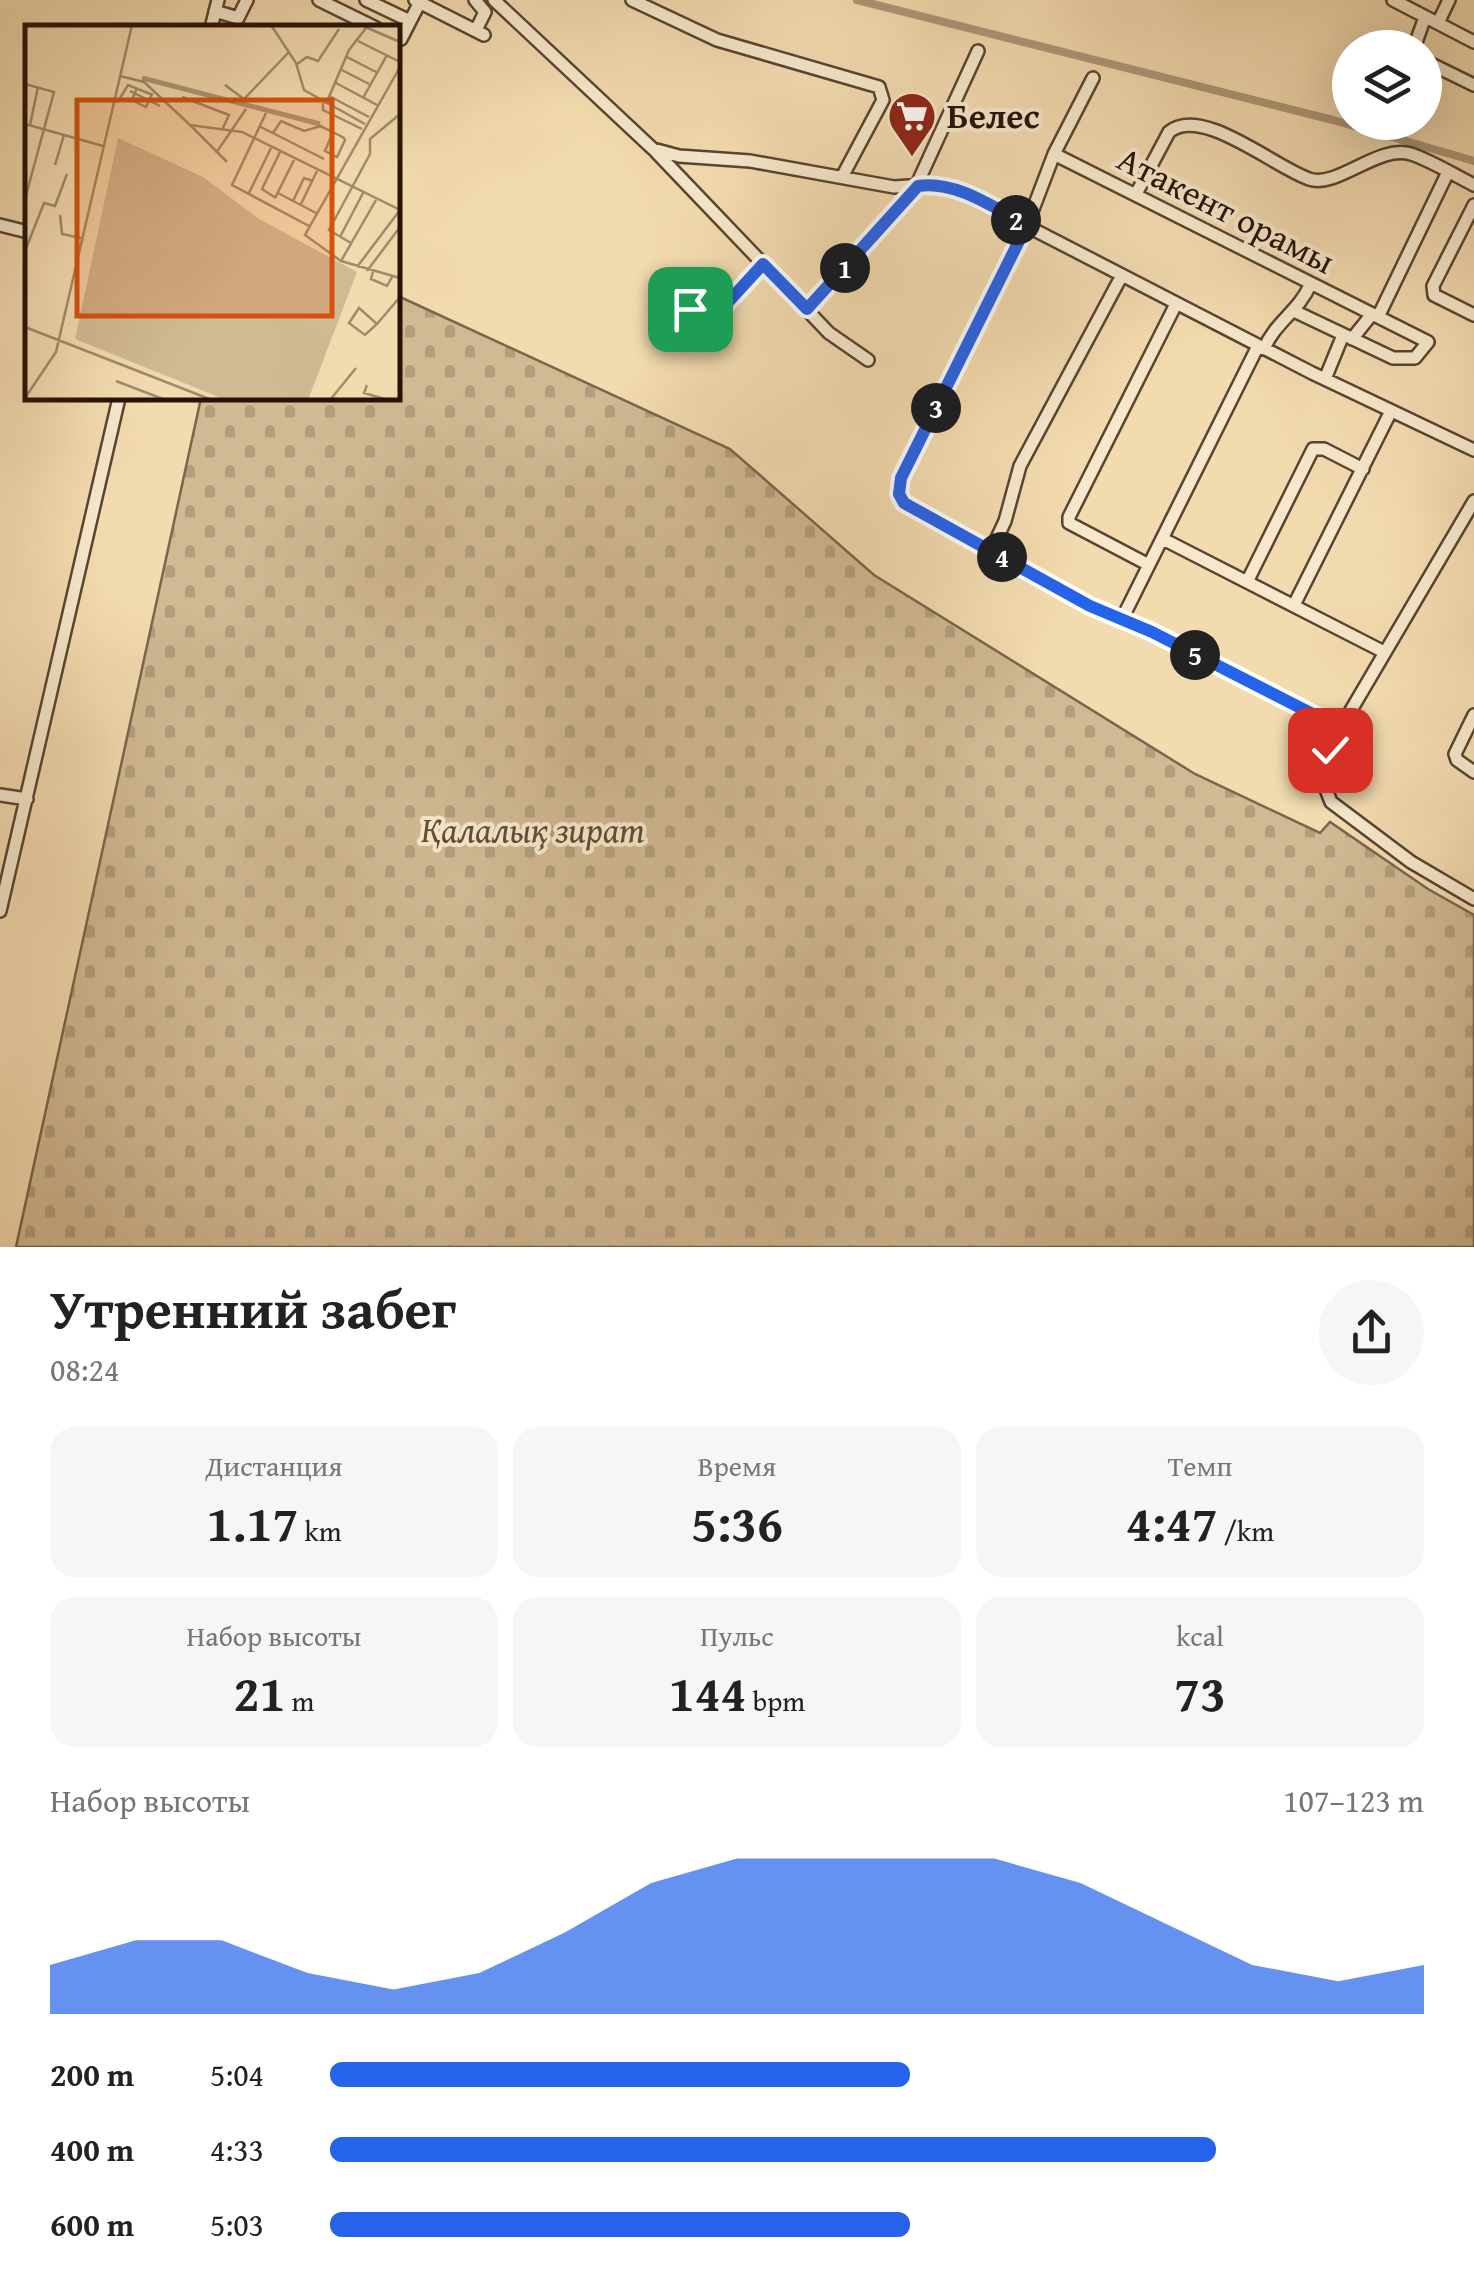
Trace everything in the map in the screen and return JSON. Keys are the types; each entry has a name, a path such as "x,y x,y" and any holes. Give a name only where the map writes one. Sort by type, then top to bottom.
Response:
{"street":[{"path":"217,5 238,18 247,0"},
{"path":"319,0 370,25"},
{"path":"366,0 410,21"},
{"path":"400,39 419,1 480,32 486,12 475,0"},
{"path":"494,0 653,148 828,333 868,360"},
{"path":"632,0 716,40 880,87 883,100 842,178"},
{"path":"1392,0 1474,42"},
{"path":"1438,23 1448,0"},
{"path":"1420,30 1425,17"},
{"path":"807,309 918,186 978,51"},
{"path":"1442,69 1474,85"},
{"path":"1093,78 1054,154 1027,225 901,478 899,494 904,503 991,551 1340,728"},
{"path":"1136,194 1169,132 1189,124 1219,132 1312,180 1322,181 1363,162 1410,154 1474,185"},
{"path":"653,148 679,156 750,161 894,187 938,184 954,189 1325,380 1474,450"},
{"name":"Атакент орамы","path":"1054,154 1428,342 1415,358 1406,359 1393,358 1348,337"},
{"path":"1325,380 1348,337 1375,316 1448,172"},
{"path":"1474,205 1433,286 1434,295 1474,315"},
{"path":"0,225 25,231"},
{"path":"682,300 708,318 719,312 763,264"},
{"path":"991,551 1020,466 1121,277"},
{"path":"1122,619 1261,347 1277,324 1294,311 1310,285"},
{"path":"1150,565 1069,524 1069,518 1176,304"},
{"path":"1294,311 1348,337"},
{"path":"0,911 119,400"},
{"path":"1294,605 1391,411"},
{"path":"1247,582 1314,450 1324,449 1363,469"},
{"path":"1474,501 1340,728 1322,778 1330,802 1412,862 1474,898"},
{"path":"1163,539 1384,652"},
{"path":"1474,715 1456,754 1457,760 1474,772"},
{"path":"0,795 27,799"}],"green space":[{"name":"Қалалық зират","path":"400,297 730,449 874,575 1195,774 1320,833 1330,822 1428,889 1474,915 1474,1247 16,1247 201,400 400,400"}],"waterway":[{"path":"857,0 1333,120 1474,161"}],"place":[{"name":"Белес","path":"912,158"}],"route":[{"path":"690,309 708,318 719,312 763,264 807,309 918,186 938,184 954,189 1027,225 901,478 898,487 904,503 1090,606 1152,632 1340,728 1330,750"}]}
